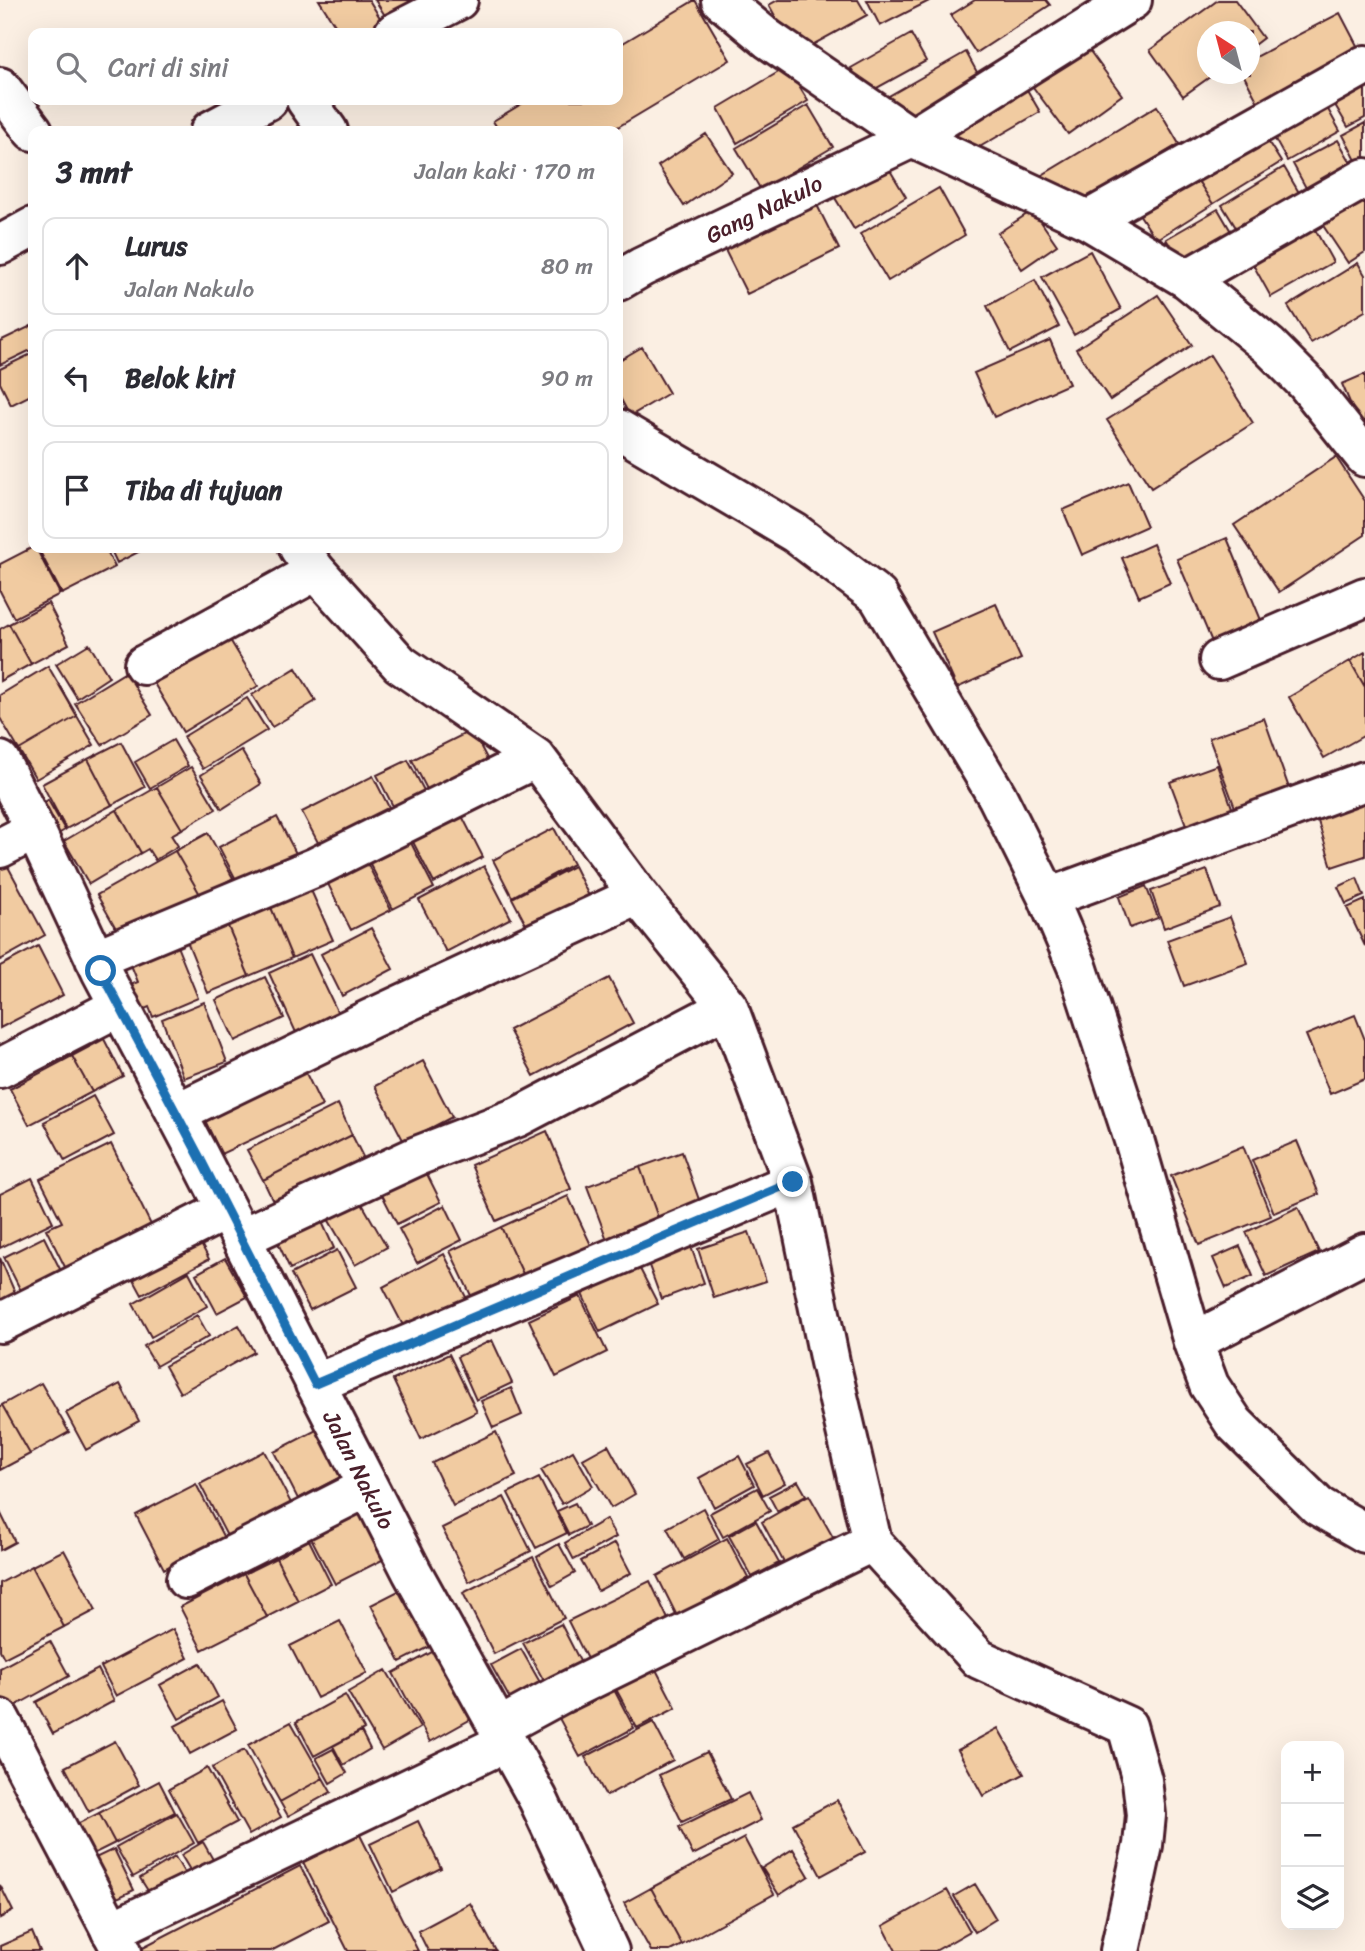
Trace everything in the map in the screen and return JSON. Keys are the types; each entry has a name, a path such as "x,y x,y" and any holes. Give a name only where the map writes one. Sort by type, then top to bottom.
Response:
{"street":[{"path":"404,28 458,0"},
{"path":"721,0 768,39 912,138 1088,220 1188,279 1269,346 1306,383 1365,457"},
{"name":"Gang Nakulo","path":"623,278 912,138 1132,0"},
{"path":"1088,220 1365,65"},
{"path":"0,87 29,126"},
{"path":"219,126 259,105"},
{"path":"310,105 324,126"},
{"path":"1188,279 1365,178"},
{"path":"0,245 28,230"},
{"path":"623,432 795,533 878,596 997,796 1048,898 1077,966 1131,1130 1193,1342 1209,1385 1234,1423 1318,1506 1365,1533"},
{"path":"144,665 307,559 400,664 536,758 638,895 728,1007 793,1182 830,1362 872,1542 979,1659 1127,1726 1142,1780 1146,1815 1143,1846 1119,1951"},
{"path":"1219,660 1365,597"},
{"path":"95,959 316,867 536,758"},
{"name":"Jalan Nakulo","path":"0,761 95,959 418,1584 538,1799 609,1951"},
{"path":"1048,898 1365,781"},
{"path":"0,848 35,830"},
{"path":"176,1113 370,1019 638,895"},
{"path":"0,1068 120,1006"},
{"path":"0,1323 234,1224 518,1117 728,1007"},
{"path":"315,1384 793,1182"},
{"path":"1193,1342 1365,1253"},
{"path":"186,1579 368,1487"},
{"path":"0,1719 116,1941 502,1735 559,1695 872,1542"}],"building":[{"path":"319,0 369,0 385,26 382,28 337,28"},
{"path":"375,0 422,0 393,28"},
{"path":"695,0 730,60 619,126 496,126 493,121 520,105 623,105 623,43"},
{"path":"778,0 858,0 867,15 796,54 769,5"},
{"path":"867,0 931,0 880,26"},
{"path":"975,0 1046,0 1050,5 976,53 951,15"},
{"path":"1218,0 1235,0 1250,21 1197,21 1197,84 1200,84 1183,96 1150,50"},
{"path":"1340,13 1362,55 1261,108 1248,84 1260,84 1260,55"},
{"path":"911,34 926,61 866,94 851,68"},
{"path":"1087,47 1122,95 1068,134 1033,87"},
{"path":"966,52 984,85 907,129 889,96"},
{"path":"787,67 808,101 737,143 718,108"},
{"path":"1365,72 1365,118 1348,127 1328,93"},
{"path":"1022,81 1040,112 964,156 946,124"},
{"path":"1320,95 1340,131 1287,161 1267,125"},
{"path":"808,105 833,147 761,190 736,148"},
{"path":"1157,106 1179,144 1078,204 1034,180"},
{"path":"1365,123 1365,173 1363,174 1343,135"},
{"path":"1259,127 1281,162 1213,204 1191,170"},
{"path":"706,134 732,173 684,206 658,166"},
{"path":"1338,140 1358,175 1312,199 1293,164"},
{"path":"882,157 906,197 854,229 829,188"},
{"path":"1284,167 1301,196 1240,234 1222,205"},
{"path":"1191,170 1213,204 1156,240 1134,206"},
{"path":"939,188 965,235 888,281 860,234"},
{"path":"1365,192 1365,252 1348,263 1320,221"},
{"path":"813,197 839,249 747,294 721,242"},
{"path":"1218,209 1236,240 1185,270 1166,239"},
{"path":"1033,210 1057,245 1022,269 998,233"},
{"path":"1313,226 1333,262 1271,297 1251,261"},
{"path":"1090,251 1121,309 1074,335 1042,277"},
{"path":"1358,263 1365,275 1365,311 1311,343 1288,306"},
{"path":"1035,280 1059,327 1010,352 987,306"},
{"path":"1158,295 1192,345 1110,400 1076,349"},
{"path":"28,327 28,351 0,365 0,341"},
{"path":"1050,340 1069,384 994,417 974,373"},
{"path":"642,347 669,393 630,416 623,403 623,358"},
{"path":"28,355 28,396 11,405 0,383 0,369"},
{"path":"1210,355 1253,423 1151,488 1107,420"},
{"path":"1365,374 1365,423 1360,426 1342,384"},
{"path":"1336,457 1365,501 1365,535 1279,592 1234,525"},
{"path":"1128,482 1147,526 1082,555 1063,510"},
{"path":"1227,538 1261,620 1212,642 1177,559"},
{"path":"1153,544 1170,583 1139,597 1122,558"},
{"path":"28,550 28,553 39,553 60,594 14,618 0,591 0,564"},
{"path":"41,553 108,553 115,567 62,594"},
{"path":"112,553 136,553 117,563"},
{"path":"48,603 69,644 31,664 9,624"},
{"path":"996,604 1021,659 957,688 932,632"},
{"path":"9,624 31,664 0,681 0,629"},
{"path":"224,630 258,686 183,732 149,675"},
{"path":"89,644 109,677 77,698 56,664"},
{"path":"1365,652 1365,687 1350,661"},
{"path":"1350,661 1365,687 1365,735 1324,758 1289,697"},
{"path":"48,666 77,716 19,750 0,718 0,695"},
{"path":"296,668 316,701 272,727 252,695"},
{"path":"126,672 152,715 102,745 75,703"},
{"path":"247,698 267,730 203,769 183,737"},
{"path":"77,716 94,745 36,779 19,750"},
{"path":"1264,718 1290,791 1236,810 1209,738"},
{"path":"472,730 494,772 434,803 412,760"},
{"path":"173,740 188,766 150,788 135,762"},
{"path":"121,742 145,787 112,805 88,759"},
{"path":"241,750 261,784 222,809 201,775"},
{"path":"88,759 112,805 66,829 42,784"},
{"path":"408,760 429,800 398,816 377,775"},
{"path":"1217,765 1237,822 1191,838 1170,782"},
{"path":"191,767 216,809 182,829 157,787"},
{"path":"373,776 394,817 324,854 302,812"},
{"path":"157,787 182,829 171,835 178,846 155,860 148,849 141,853 117,810"},
{"path":"1365,790 1365,856 1332,867 1314,808"},
{"path":"48,800 65,830 44,842 28,812"},
{"path":"117,810 141,853 89,884 64,841"},
{"path":"460,812 483,857 434,883 411,838"},
{"path":"277,817 300,861 242,891 219,847"},
{"path":"554,828 573,864 512,897 493,860"},
{"path":"208,833 233,878 201,896 175,851"},
{"path":"408,837 434,888 393,909 367,858"},
{"path":"175,851 201,896 122,939 97,895"},
{"path":"364,857 391,910 351,930 325,878"},
{"path":"6,863 45,935 0,960 0,866"},
{"path":"484,866 511,918 446,952 419,900"},
{"path":"574,866 592,902 531,934 512,898"},
{"path":"1207,870 1220,907 1164,928 1151,891"},
{"path":"1357,878 1364,896 1346,904 1338,887"},
{"path":"1146,886 1158,918 1130,928 1119,897"},
{"path":"310,888 333,940 292,958 270,905"},
{"path":"1365,900 1365,946 1347,908"},
{"path":"270,905 292,958 249,976 227,924"},
{"path":"1230,917 1248,963 1184,986 1167,940"},
{"path":"227,924 249,976 208,993 187,941"},
{"path":"371,928 393,969 342,996 321,954"},
{"path":"38,946 63,995 0,1028 0,966"},
{"path":"177,946 198,998 153,1017 149,1007 140,1011 128,986 138,982 131,965"},
{"path":"310,954 345,1028 303,1048 269,973"},
{"path":"265,977 284,1018 235,1041 216,1000"},
{"path":"609,978 633,1023 534,1076 509,1030"},
{"path":"204,1002 227,1062 184,1078 162,1019"},
{"path":"1355,1015 1365,1040 1365,1079 1330,1094 1306,1035"},
{"path":"104,1039 123,1076 92,1092 72,1056"},
{"path":"72,1056 92,1092 29,1125 10,1089"},
{"path":"300,1061 322,1106 221,1154 200,1110"},
{"path":"423,1061 452,1117 404,1142 375,1086"},
{"path":"93,1096 114,1135 65,1161 44,1122"},
{"path":"338,1104 352,1135 263,1180 247,1150"},
{"path":"547,1131 571,1189 496,1221 471,1165"},
{"path":"352,1135 366,1163 276,1207 263,1180"},
{"path":"1297,1141 1319,1194 1274,1213 1252,1160"},
{"path":"111,1144 156,1235 70,1277 46,1229 62,1222 40,1179"},
{"path":"1243,1146 1271,1216 1199,1245 1171,1176"},
{"path":"682,1152 703,1211 661,1226 640,1167"},
{"path":"421,1162 441,1202 397,1224 377,1185"},
{"path":"640,1167 661,1226 609,1245 587,1186"},
{"path":"32,1178 53,1222 0,1248 0,1194"},
{"path":"353,1188 387,1247 355,1265 321,1207"},
{"path":"568,1196 592,1247 525,1278 501,1227"},
{"path":"445,1205 462,1240 417,1263 399,1229"},
{"path":"1298,1207 1319,1252 1266,1276 1246,1232"},
{"path":"322,1222 334,1248 290,1269 278,1243"},
{"path":"501,1227 525,1278 474,1302 450,1251"},
{"path":"749,1232 766,1281 714,1298 698,1249"},
{"path":"195,1233 209,1259 142,1295 128,1269"},
{"path":"44,1237 66,1281 26,1301 4,1257"},
{"path":"690,1244 704,1283 661,1299 647,1260"},
{"path":"1240,1246 1253,1276 1226,1288 1213,1258"},
{"path":"337,1250 356,1287 310,1310 291,1274"},
{"path":"444,1254 469,1303 408,1335 383,1287"},
{"path":"0,1258 22,1309 0,1318"},
{"path":"225,1258 247,1297 217,1313 196,1274"},
{"path":"639,1267 658,1304 600,1332 582,1294"},
{"path":"189,1272 207,1306 151,1337 133,1304"},
{"path":"580,1296 607,1352 556,1377 529,1320"},
{"path":"197,1315 209,1336 156,1366 144,1346"},
{"path":"239,1325 254,1352 180,1393 165,1366"},
{"path":"492,1340 512,1383 476,1400 457,1357"},
{"path":"449,1354 477,1412 421,1439 393,1380"},
{"path":"41,1383 69,1432 30,1454 2,1405"},
{"path":"120,1384 139,1421 86,1450 66,1413"},
{"path":"511,1388 522,1415 493,1428 481,1401"},
{"path":"2,1405 30,1454 0,1470 0,1406"},
{"path":"324,1426 348,1473 298,1499 274,1452"},
{"path":"496,1432 516,1476 453,1506 432,1463"},
{"path":"608,1445 635,1494 611,1508 583,1459"},
{"path":"264,1451 292,1505 228,1538 200,1484"},
{"path":"573,1451 593,1486 562,1504 541,1470"},
{"path":"769,1453 785,1483 763,1495 747,1464"},
{"path":"739,1456 754,1485 714,1507 699,1478"},
{"path":"539,1478 567,1533 536,1548 508,1493"},
{"path":"798,1481 806,1495 777,1511 769,1496"},
{"path":"196,1484 224,1538 164,1569 136,1515"},
{"path":"757,1488 770,1511 723,1537 710,1513"},
{"path":"809,1495 838,1546 789,1572 762,1522"},
{"path":"504,1497 531,1551 469,1582 442,1528"},
{"path":"575,1503 587,1526 569,1535 557,1511"},
{"path":"368,1506 392,1555 335,1584 310,1536"},
{"path":"703,1508 719,1539 684,1559 667,1528"},
{"path":"0,1512 15,1542 0,1550"},
{"path":"606,1519 616,1537 574,1560 565,1543"},
{"path":"756,1521 779,1563 752,1577 729,1536"},
{"path":"727,1538 748,1578 677,1616 657,1576"},
{"path":"309,1540 331,1584 298,1601 276,1558"},
{"path":"615,1543 631,1573 598,1591 581,1561"},
{"path":"559,1544 575,1573 552,1586 537,1557"},
{"path":"64,1550 96,1610 64,1627 32,1566"},
{"path":"533,1557 564,1618 494,1654 463,1593"},
{"path":"276,1558 298,1601 267,1617 244,1574"},
{"path":"32,1566 64,1627 4,1658 0,1650 0,1583"},
{"path":"244,1574 267,1617 202,1650 180,1607"},
{"path":"650,1581 668,1619 587,1659 568,1621"},
{"path":"412,1584 441,1641 400,1662 371,1605"},
{"path":"340,1621 367,1673 317,1698 290,1646"},
{"path":"561,1624 585,1671 549,1690 523,1643"},
{"path":"173,1629 188,1658 116,1696 101,1667"},
{"path":"50,1641 69,1676 8,1710 0,1695 0,1668"},
{"path":"443,1646 480,1714 430,1742 393,1673"},
{"path":"521,1649 545,1691 515,1708 491,1665"},
{"path":"650,1658 676,1708 637,1728 611,1680"},
{"path":"200,1663 218,1697 179,1719 160,1685"},
{"path":"98,1669 114,1701 53,1734 36,1702"},
{"path":"386,1670 420,1728 382,1750 348,1692"},
{"path":"609,1680 634,1728 580,1757 554,1709"},
{"path":"345,1695 364,1729 314,1756 296,1722"},
{"path":"222,1701 237,1729 190,1754 175,1726"},
{"path":"291,1722 323,1778 280,1802 248,1745"},
{"path":"653,1722 673,1760 606,1796 585,1757"},
{"path":"998,1728 1024,1774 983,1796 958,1750"},
{"path":"361,1731 370,1749 343,1765 333,1746"},
{"path":"115,1741 139,1785 89,1812 65,1767"},
{"path":"333,1749 347,1773 330,1783 316,1758"},
{"path":"244,1750 281,1817 249,1835 212,1768"},
{"path":"707,1752 731,1799 682,1822 659,1775"},
{"path":"207,1768 237,1822 198,1843 169,1789"},
{"path":"323,1778 331,1792 288,1816 280,1802"},
{"path":"159,1781 175,1812 115,1843 99,1813"},
{"path":"748,1793 761,1820 693,1855 679,1827"},
{"path":"837,1800 865,1852 821,1876 793,1824"},
{"path":"99,1813 115,1843 85,1858 69,1828"},
{"path":"177,1813 194,1843 133,1877 116,1847"},
{"path":"418,1821 441,1868 393,1892 370,1844"},
{"path":"359,1833 418,1951 348,1951 303,1862"},
{"path":"744,1838 774,1894 682,1945 651,1888"},
{"path":"203,1842 215,1863 193,1875 181,1855"},
{"path":"114,1849 134,1890 109,1902 89,1861"},
{"path":"793,1849 809,1876 779,1895 762,1868"},
{"path":"175,1857 185,1874 150,1894 140,1878"},
{"path":"300,1866 329,1921 271,1951 140,1951 139,1949"},
{"path":"975,1884 996,1919 975,1932 954,1896"},
{"path":"0,1885 13,1911 0,1918"},
{"path":"651,1888 682,1945 670,1951 651,1951 624,1903"},
{"path":"947,1890 970,1931 935,1951 896,1951 883,1926"},
{"path":"470,1903 496,1951 428,1951 418,1931"},
{"path":"32,1932 40,1951 0,1951 0,1946"}],"route":[{"path":"101,971 315,1384 793,1182"}]}
